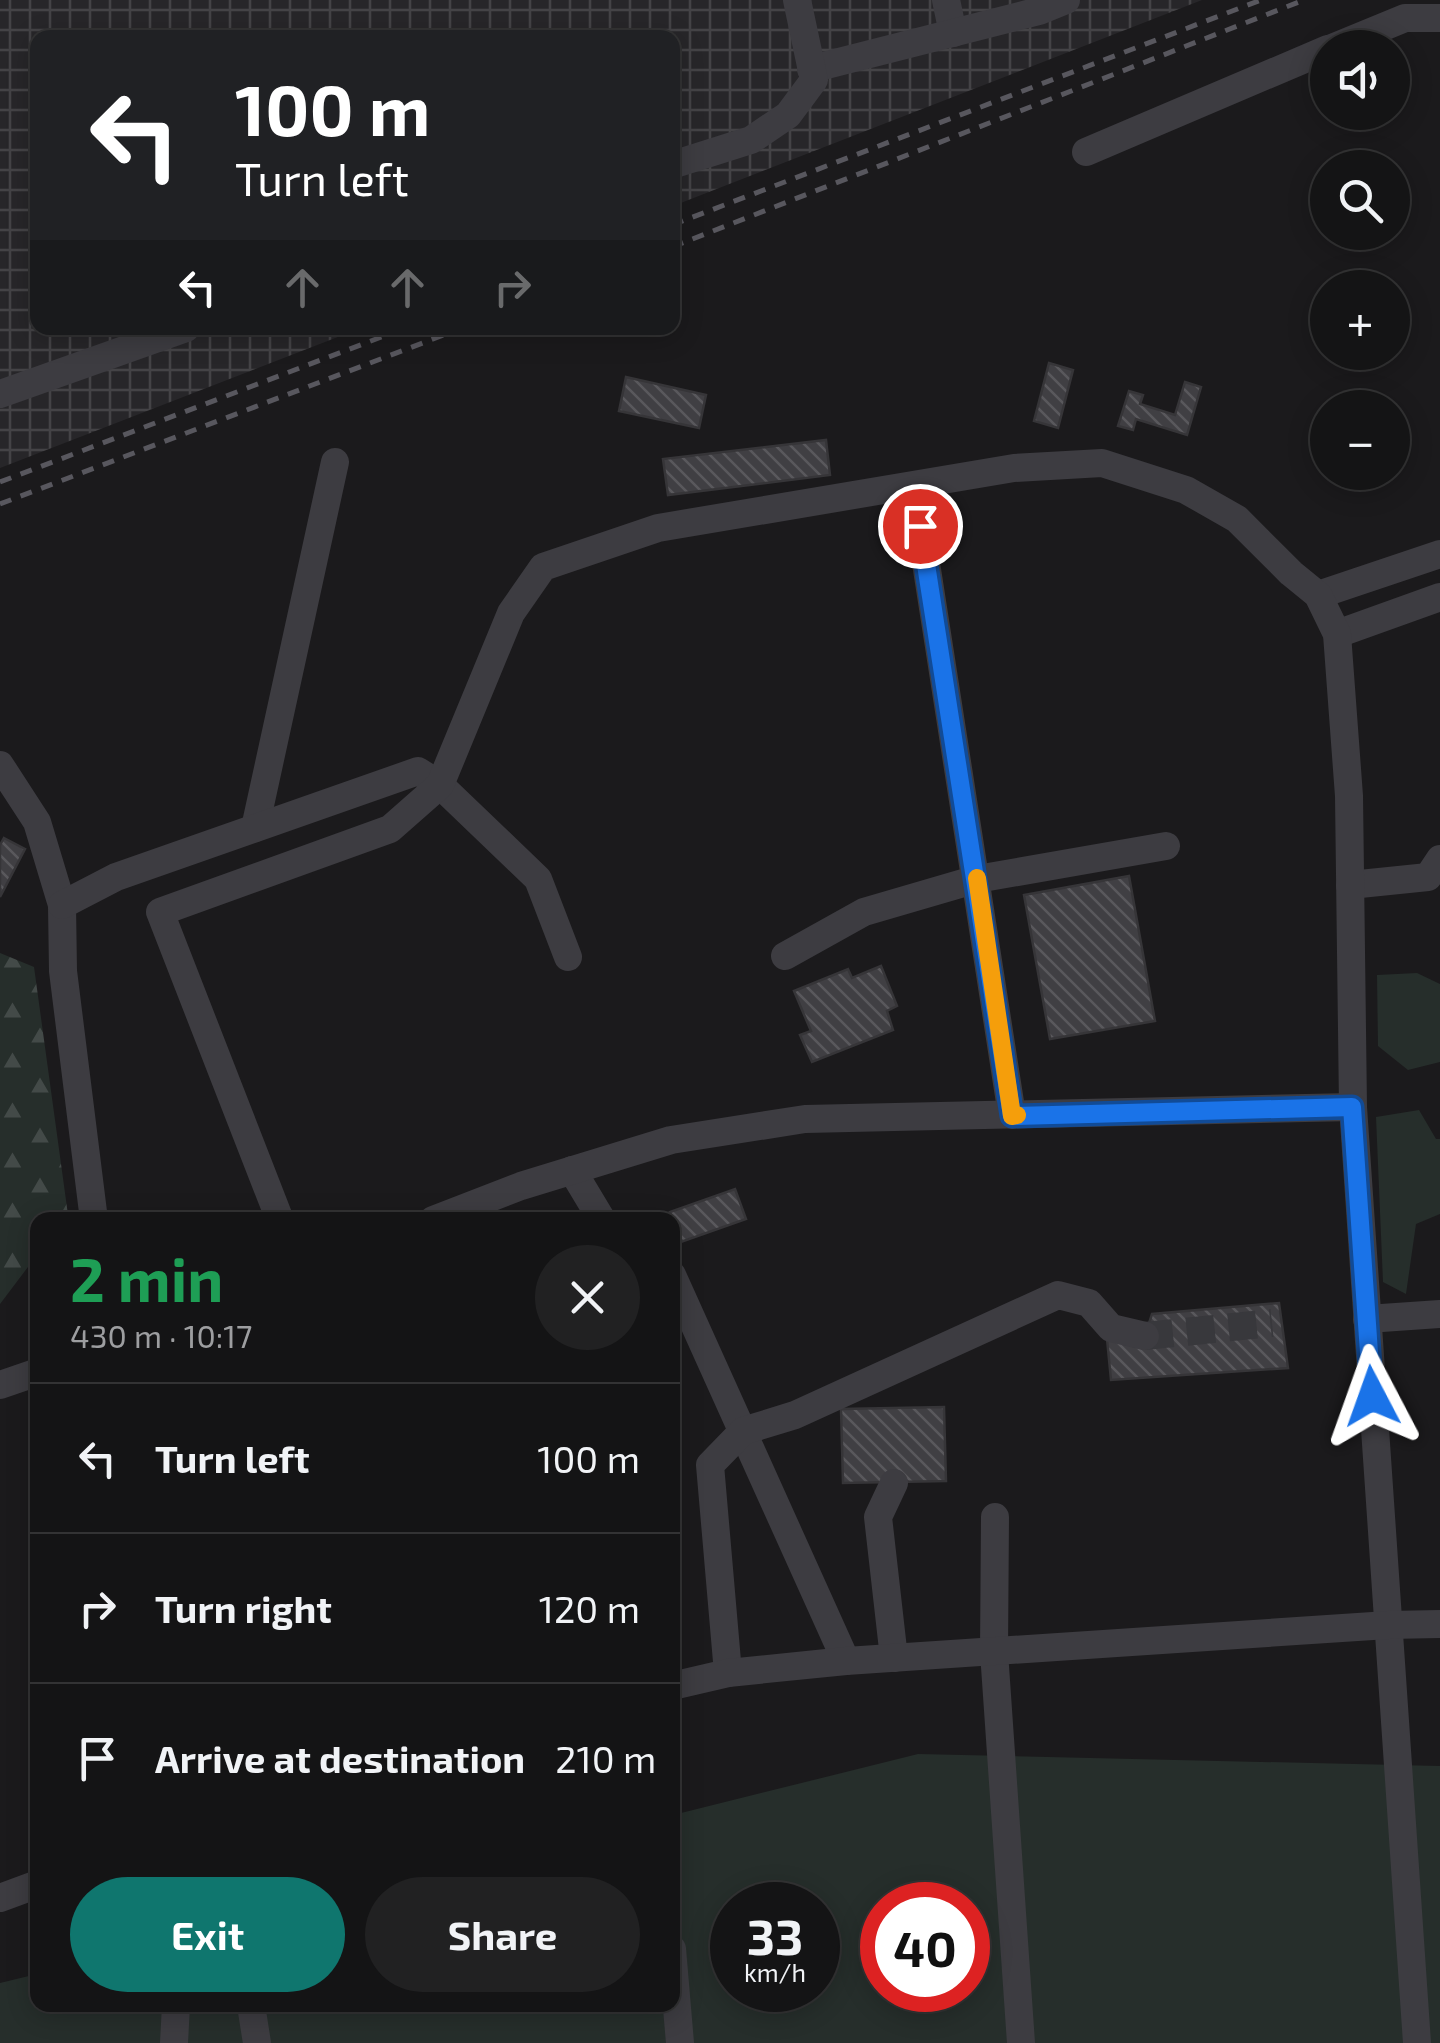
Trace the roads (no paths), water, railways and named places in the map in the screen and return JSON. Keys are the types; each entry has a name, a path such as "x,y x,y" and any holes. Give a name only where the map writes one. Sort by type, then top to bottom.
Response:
{"street":[{"path":"680,162 751,140 788,115 814,80 797,0"},
{"path":"946,0 954,33"},
{"path":"812,69 1039,11 1066,0"},
{"path":"1375,30 1405,18 1440,18"},
{"path":"1086,152 1310,57"},
{"path":"0,394 166,335"},
{"path":"254,828 336,462"},
{"path":"277,1212 160,912 390,829 440,785 510,613 543,567 658,528 1014,468 1102,464 1186,490 1237,519 1318,595 1337,634 1349,796 1352,1107 1417,2043"},
{"path":"914,486 1012,1116"},
{"path":"1318,595 1440,554"},
{"path":"1337,634 1440,597"},
{"path":"0,765 37,822 62,905 63,972 93,1212"},
{"path":"62,905 116,877 418,770 440,785 538,879 568,957"},
{"path":"785,956 864,912 977,879 1166,846"},
{"path":"1350,885 1428,878 1440,858"},
{"path":"455,1212 671,1140 805,1119 1352,1107"},
{"path":"572,1170 597,1212"},
{"path":"680,1293 846,1661"},
{"path":"728,1672 710,1465 742,1431 795,1415 1058,1294 1089,1303 1111,1328 1145,1336"},
{"path":"1367,1319 1440,1314"},
{"path":"0,1386 30,1375"},
{"path":"894,1482 878,1517 894,1658"},
{"path":"995,1516 994,1652 1022,2043"},
{"path":"680,1684 728,1672 846,1661 1440,1624"},
{"path":"0,1898 30,1887"},
{"path":"174,2043 176,2012"},
{"path":"253,2012 257,2043"},
{"path":"677,2012 680,2043"}],"tunnel":[{"path":"1145,1336 1272,1323"}],"railway":[{"path":"680,222 1261,0"},
{"path":"680,244 1304,0"},
{"path":"0,482 387,335"},
{"path":"0,504 444,335"}]}
